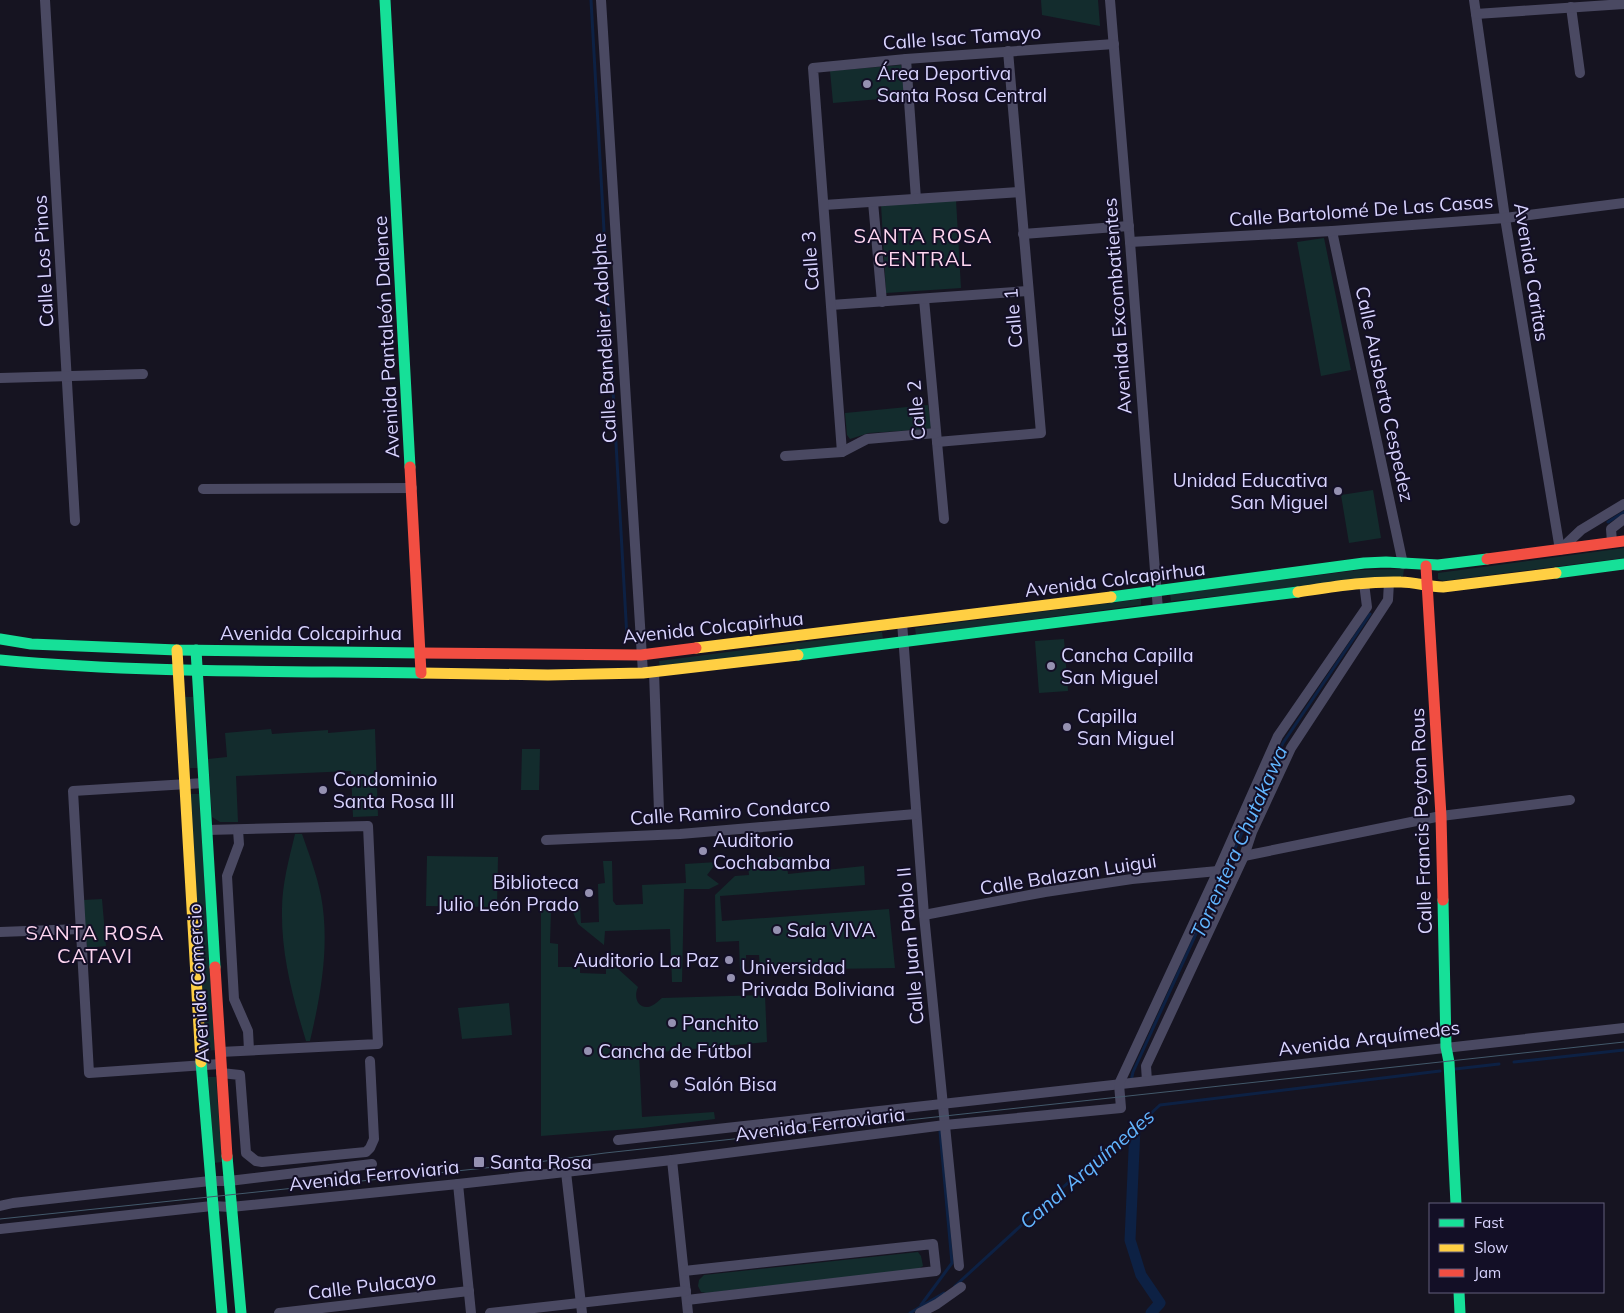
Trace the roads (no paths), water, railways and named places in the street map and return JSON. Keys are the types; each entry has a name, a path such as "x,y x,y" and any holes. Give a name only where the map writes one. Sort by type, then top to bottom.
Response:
{"main road":[{"name":"Avenida Pantaleón Dalence","path":"385,0 421,673"},
{"name":"Avenida Colcapirhua","path":"0,639 31,644 178,650 421,651 641,655 1156,592 1364,563 1426,566 1618,542"},
{"name":"Avenida Colcapirhua","path":"178,670 548,675 648,673 1364,583 1407,582 1428,587 1443,587 1624,564"},
{"name":"Calle Francis Peyton Rous","path":"1426,566 1441,816 1446,1047 1456,1203"},
{"name":"Avenida Comercio","path":"178,650 201,1065 222,1313"},
{"name":"Avenida Comercio","path":"196,650 221,1068 241,1313"},
{"path":"0,660 66,666 178,670"},
{"path":"1459,1293 1460,1313"}],"street":[{"name":"Calle Los Pinos","path":"44,0 75,520"},
{"name":"Calle Bandelier Adolphe","path":"601,0 641,655 648,673 659,811"},
{"name":"Avenida Excombatientes","path":"1110,0 1158,610"},
{"name":"Avenida Caritas","path":"1474,0 1505,218 1560,550"},
{"path":"1476,14 1624,4"},
{"path":"1571,8 1580,73"},
{"name":"Calle Isac Tamayo","path":"813,68 906,59 1114,44"},
{"name":"Calle 1","path":"937,438 1041,433 1008,51"},
{"path":"906,59 916,199"},
{"name":"Calle 3","path":"813,68 842,452"},
{"path":"824,206 1020,192"},
{"path":"874,202 882,302"},
{"name":"Calle Bartolomé De Las Casas","path":"1130,242 1332,231 1505,218 1624,203"},
{"path":"1023,234 1129,226"},
{"name":"Calle Ausberto Cespedez","path":"1332,231 1403,564"},
{"path":"830,305 1028,291"},
{"name":"Calle 2","path":"924,299 944,518"},
{"path":"0,378 143,374"},
{"path":"785,456 842,452 867,439 937,438"},
{"path":"203,489 412,488"},
{"path":"1560,550 1581,530 1624,504"},
{"path":"1618,542 1611,529 1624,519"},
{"path":"1147,1081 1146,1066 1244,856 1252,832 1291,748 1388,600 1389,582"},
{"path":"1119,1084 1218,871 1278,736 1367,607 1364,583"},
{"name":"Calle Juan Pablo II","path":"902,622 924,915 959,1266"},
{"path":"204,783 72,791 90,1073 201,1065 221,1068 240,1074 246,1153 256,1161 262,1162 366,1152 373,1144 374,1139 370,1061"},
{"path":"1244,856 1441,816 1570,800"},
{"name":"Calle Ramiro Condarco","path":"546,840 680,834 916,814"},
{"path":"206,830 368,826 378,1044 220,1052"},
{"path":"238,830 239,844 227,876 234,999 248,1031 249,1050"},
{"name":"Calle Balazan Luigui","path":"924,915 1045,892 1132,879 1218,871"},
{"path":"0,932 81,929"},
{"name":"Avenida Arquímedes","path":"1119,1084 1624,1028"},
{"name":"Avenida Ferroviaria","path":"0,1229 212,1206 231,1207 458,1184 672,1160 945,1125 1121,1108 1119,1084 618,1140"},
{"path":"672,1160 688,1313"},
{"name":"Avenida Ferroviaria","path":"0,1206 13,1203 372,1164"},
{"path":"566,1172 581,1308"},
{"path":"458,1184 471,1313"},
{"path":"490,1313 581,1308 687,1295 936,1271 933,1244 684,1271"},
{"path":"920,1313 937,1304 961,1287"},
{"name":"Calle Pulacayo","path":"279,1313 469,1291"}],"waterway":[{"path":"591,0 627,638"},
{"name":"Torrentera Chutakawa","path":"1608,522 1624,512"},
{"name":"Torrentera Chutakawa","path":"1131,1081 1133,1072 1283,743 1370,614"},
{"name":"Canal Arquímedes","path":"1514,1062 1624,1050"},
{"name":"Canal Arquímedes","path":"1455,1069 1499,1064"},
{"name":"Canal Arquímedes","path":"955,1286 1095,1158 1135,1128 1160,1105 1440,1071"},
{"path":"1135,1128 1130,1240 1141,1275 1160,1303 1151,1313"},
{"path":"921,1305 952,1263 940,1131"},
{"name":"Canal Arquímedes","path":"910,1313 944,1293"}],"tram line":[{"path":"0,1219 523,1164 605,1153 1624,1042"}],"place":[{"name":"Área Deportiva Santa Rosa Central","path":"867,84"},
{"name":"Unidad Educativa San Miguel","path":"1338,491"},
{"name":"Cancha Capilla San Miguel","path":"1051,666"},
{"name":"Capilla San Miguel","path":"1067,727"},
{"name":"Condominio Santa Rosa III","path":"323,790"},
{"name":"Auditorio Cochabamba","path":"703,851"},
{"name":"Biblioteca Julio León Prado","path":"589,893"},
{"name":"Sala VIVA","path":"777,930"},
{"name":"Auditorio La Paz","path":"729,960"},
{"name":"Universidad Privada Boliviana","path":"731,978"},
{"name":"Panchito","path":"672,1023"},
{"name":"Cancha de Fútbol","path":"588,1051"},
{"name":"Salón Bisa","path":"674,1084"},
{"name":"Santa Rosa","path":"479,1162"}],"district":[{"name":"SANTA ROSA CENTRAL","path":"923,248"},
{"name":"SANTA ROSA CATAVI","path":"95,944"}]}
